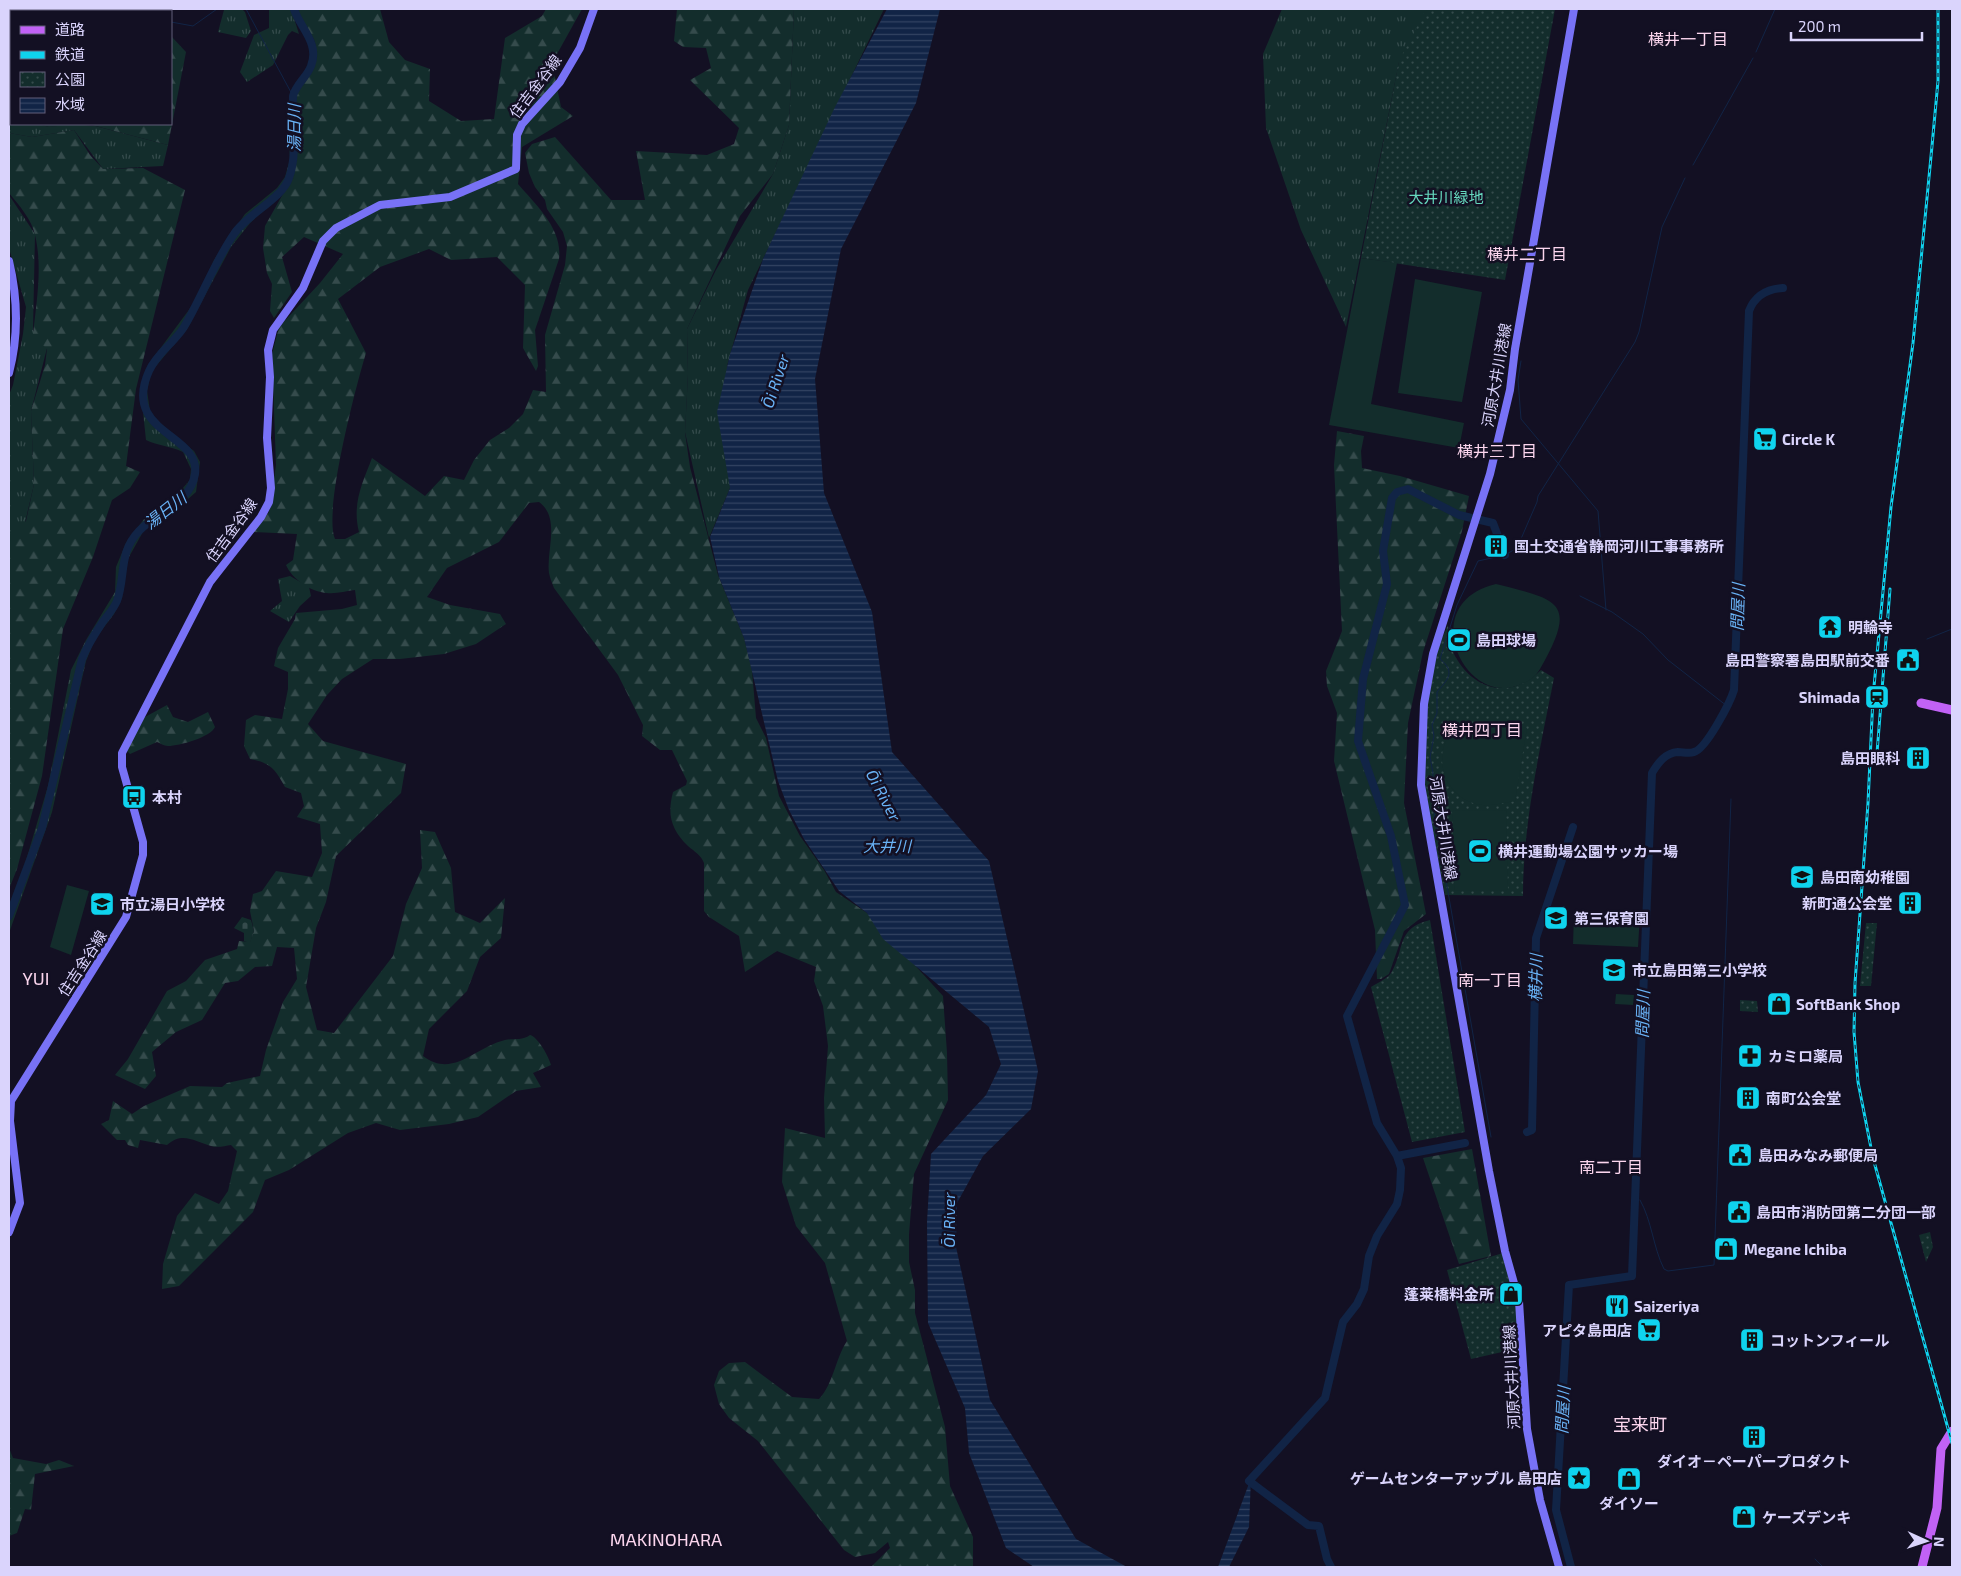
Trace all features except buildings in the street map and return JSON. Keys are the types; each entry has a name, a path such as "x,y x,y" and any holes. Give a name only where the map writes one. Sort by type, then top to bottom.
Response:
{"main road":[{"name":"住吉金谷線","path":"9,1232 20,1203 9,1122 13,1096 126,916 143,855 144,842 122,767 122,753 210,582 261,517 269,502 271,488 268,438 270,377 268,350 273,330 303,288 323,241 336,228 380,205 450,197 516,169 517,134 522,124 560,82 580,48 594,9"},
{"name":"河原大井川港線","path":"1559,1567 1540,1500 1527,1429 1519,1301 1500,1230 1463,1026 1423,800 1421,750 1424,704 1433,654 1482,506 1510,390 1515,349 1574,9"},
{"path":"9,261 17,308 16,339 9,373"},
{"path":"1921,702 1952,710"},
{"path":"1922,1567 1937,1508 1941,1449 1952,1431"}],"green space":[{"path":"9,9 139,10 10,10 9,80"},
{"path":"242,9 245,12 251,31 246,38 218,32 224,10"},
{"path":"269,9 291,9 299,34 292,31 288,35 273,65 247,82 240,72 254,35 269,28"},
{"path":"298,9 380,9 389,42 405,60 430,69 429,101 461,121 494,119 505,38 542,16 546,9 582,9 552,63 561,107 573,116 522,147 518,184 547,218 557,238 559,248 559,259 535,330 538,366 536,371 523,348 525,285 497,257 451,260 429,249 380,267 338,299 366,353 342,448 333,503 332,525 335,539 345,539 359,532 357,503 372,458 425,496 444,476 464,480 474,460 490,440 509,428 523,414 533,390 546,392 545,335 565,265 567,246 563,232 547,209 545,200 535,187 529,173 525,153 532,144 555,137 611,200 645,200 636,151 707,155 734,144 739,128 690,80 711,68 706,48 683,47 674,41 677,9 794,9 789,125 773,174 740,216 687,329 688,374 685,433 690,467 718,575 744,638 752,670 756,718 766,738 779,796 800,836 824,870 836,892 867,913 943,996 948,1100 914,1174 909,1234 909,1262 915,1290 915,1313 945,1427 950,1486 973,1537 973,1567 871,1567 890,1548 888,1542 875,1553 855,1557 844,1550 758,1441 729,1418 719,1404 714,1385 719,1371 729,1363 745,1362 792,1397 819,1399 828,1386 847,1341 825,1263 796,1226 782,1182 785,1128 825,1138 824,1098 828,1046 823,1006 814,981 816,967 777,951 745,972 739,936 709,917 704,911 704,863 682,840 674,828 670,808 673,792 686,785 687,781 672,750 660,750 642,736 643,725 618,675 554,588 549,573 551,526 546,509 539,502 529,503 499,542 447,568 427,597 450,605 500,614 506,624 476,644 444,654 400,659 373,659 342,679 327,695 308,724 323,741 406,764 401,793 336,856 326,902 316,928 306,987 317,1030 334,1033 393,956 406,904 422,868 420,830 435,832 451,868 455,912 480,923 505,898 501,938 480,957 467,991 429,1029 423,1056 434,1062 454,1063 494,1044 530,1035 540,1043 551,1065 533,1073 541,1087 516,1091 478,1117 449,1124 400,1130 376,1123 348,1133 289,1170 265,1180 253,1212 179,1286 162,1289 163,1264 177,1216 195,1193 219,1204 228,1191 237,1151 231,1145 213,1147 184,1138 167,1145 140,1140 138,1148 128,1145 125,1140 117,1140 101,1124 109,1120 113,1101 132,1114 144,1106 190,1086 222,1087 227,1083 260,1076 266,1050 283,1002 297,979 294,948 277,947 272,966 255,967 238,981 225,983 202,1020 176,1032 152,1052 156,1076 145,1089 115,1075 128,1059 167,991 186,981 205,960 237,949 239,941 250,942 254,931 250,911 253,894 262,891 276,871 312,877 322,853 320,824 297,817 304,806 301,793 285,787 275,771 268,765 250,759 244,746 246,720 255,715 282,719 288,689 288,672 274,666 278,648 295,619 296,613 342,609 357,605 355,590 334,593 321,592 297,580 286,565 293,560 297,534 253,532 269,512 276,465 272,354 279,327 320,283 343,254 304,237 282,257 292,292 274,318 270,311 272,284 267,273 263,248 265,226 293,176 297,134 293,96 312,68 316,52 312,36 302,20"},
{"path":"794,9 884,9 748,290 727,366 730,488 709,538 685,432 688,374 687,329 716,270 773,174 789,125"},
{"path":"1282,9 1429,9 1399,62 1346,327 1301,230 1266,128 1263,54"},
{"name":"大井川緑地","path":"1426,9 1555,9 1505,280 1361,258 1399,61"},
{"path":"172,37 186,52 172,124"},
{"path":"10,80 10,125 42,125 49,127 66,125 95,126 168,145 163,166 103,169 74,130 32,137 9,133"},
{"path":"293,108 295,149 290,179 279,196 250,223 231,247 187,329 151,372 147,391 150,411 160,426 194,451 200,462 196,492 180,506 144,530 125,564 122,598 114,614 95,639 86,661 52,812 9,933 9,906 25,864 48,786 71,670 86,640 115,592 116,567 126,543 144,519 173,499 190,480 191,469 183,452 146,440 141,393 148,365 197,299 214,260 245,214 277,188 285,177 290,159 287,111"},
{"path":"42,125 75,125 49,127"},
{"path":"92,125 172,125 168,145"},
{"path":"74,130 90,155 103,169 143,168 185,190 136,389 126,466 140,472 130,488 112,500 93,557 63,629 42,776 17,869 9,889 9,535 26,521 34,484 31,411 45,365 47,349 33,336 38,286 37,247 31,224 9,193 9,133 32,137"},
{"path":"9,195 35,234 33,330 47,348 31,411 34,484 24,527 9,542 9,395 13,385 23,334 26,307 9,248"},
{"path":"1361,258 1397,263 1371,404 1464,423 1459,448 1329,425"},
{"path":"1415,279 1482,292 1462,402 1398,393"},
{"path":"1337,431 1364,436 1361,451 1362,468 1400,476 1469,496 1462,531 1423,652 1408,723 1404,803 1426,914 1404,931 1389,974 1381,979 1377,979 1375,930 1334,761 1337,713 1327,686 1326,671 1342,631 1334,465"},
{"path":"290,576 309,587 311,596 300,606 289,622 270,611 282,601 278,579"},
{"path":"1496,584 1518,589 1548,600 1556,607 1560,617 1552,647 1536,675 1516,686 1496,688 1479,680 1465,666 1456,649 1453,629 1458,610 1472,594"},
{"path":"1448,625 1453,652 1470,675 1481,683 1492,687 1504,688 1517,686 1529,680 1541,670 1554,678 1529,814 1523,896 1445,895 1424,785 1428,694 1437,649"},
{"path":"167,705 173,717 188,722 208,712 215,727 208,734 187,743 168,746 157,742 130,754 126,750 145,717"},
{"path":"1467,722 1527,728 1515,801 1494,805 1473,803 1461,797 1451,787 1445,776 1442,763 1443,751 1447,739 1455,729"},
{"name":"横井運動場公園サッカー場","path":"1506,810 1508,890 1455,891 1452,811"},
{"path":"67,885 89,891 71,955 50,947"},
{"path":"1574,914 1640,915 1638,947 1573,944"},
{"path":"242,917 251,920 254,931 250,943 244,941 244,933 234,928"},
{"path":"1430,920 1465,1132 1412,1142 1371,987 1391,973 1406,934 1419,924"},
{"path":"1866,923 1877,923 1871,986 1860,986"},
{"path":"1616,994 1634,995 1633,1005 1615,1004"},
{"path":"1740,1000 1757,1001 1758,1012 1740,1011"},
{"path":"1472,1149 1491,1256 1459,1264 1423,1158"},
{"path":"1930,1232 1933,1247 1926,1262 1919,1235"},
{"path":"1503,1253 1515,1296 1520,1348 1471,1359 1447,1270"},
{"path":"9,1448 13,1458 46,1464 59,1460 74,1466 35,1474 31,1510 25,1509 17,1533 9,1536"}],"water":[{"name":"大井川","path":"887,9 940,9 916,103 841,249 815,379 824,493 872,612 892,752 989,861 1038,1071 1031,1109 983,1156 957,1203 956,1247 990,1400 1076,1539 1127,1567 1034,1567 1006,1548 969,1453 965,1408 928,1323 927,1222 931,1154 986,1095 1001,1064 989,1027 883,939 867,913 839,891 804,839 789,810 778,781 744,638 719,577 710,537 730,488 717,412 730,354 763,259 835,107"},
{"path":"1251,1478 1249,1527 1229,1567 1218,1567"}],"waterway":[{"path":"172,22 193,26 217,9"},
{"path":"246,9 293,96"},
{"name":"湯日川","path":"9,916 42,828 82,659 93,636 117,601 128,548 132,539 139,531 187,493 195,474 194,460 186,449 164,431 145,408 143,392 149,371 156,359 184,327 234,234 247,220 279,193 289,178 294,148 293,96 309,70 313,58 311,43 294,9"},
{"path":"1756,52 1775,9"},
{"path":"1693,165 1753,58"},
{"path":"1491,1137 1431,795 1433,773 1430,757 1434,736 1432,725 1437,713 1437,692 1449,676 1448,668 1440,659 1457,605 1478,561 1505,555 1517,548 1538,496 1635,342 1639,332 1662,227 1685,178"},
{"name":"問屋川","path":"1571,1567 1556,1510 1569,1285 1632,1276 1652,773 1659,762 1669,754 1678,752 1692,753 1705,743 1728,705 1734,690 1749,311 1762,294 1767,291 1783,288"},
{"path":"1521,361 1518,380 1521,419 1598,511 1606,610"},
{"path":"1331,1567 1327,1559 1319,1526 1308,1525 1249,1481 1325,1398 1343,1322 1357,1304 1364,1289 1369,1256 1377,1236 1397,1204 1400,1190 1401,1168 1397,1156 1377,1123 1347,1016 1405,905 1391,836 1358,741 1363,679 1387,584 1383,551 1392,498 1397,492 1408,489 1459,515 1493,523 1505,555"},
{"path":"1580,596 1612,612 1643,634 1668,660 1727,706"},
{"path":"1927,639 1952,629"},
{"path":"1640,1200 1664,1269 1668,1271 1714,1265 1731,799"},
{"name":"横井川","path":"1527,1132 1532,1130 1536,938 1573,827"},
{"name":"横井川","path":"1397,1156 1465,1143"},
{"path":"1815,1559 1823,1567"}],"railway":[{"path":"1938,9 1938,81 1932,146 1913,343 1891,507 1873,697 1868,803 1855,983 1854,1032 1858,1082 1873,1158 1952,1443"},
{"path":"1877,753 1890,589"}],"place":[{"name":"Circle K","path":"1765,439"},
{"name":"国土交通省静岡河川工事事務所","path":"1496,546"},
{"name":"明輪寺","path":"1830,627"},
{"name":"島田球場","path":"1459,640"},
{"name":"島田警察署島田駅前交番","path":"1908,660"},
{"name":"Shimada","path":"1877,697"},
{"name":"島田眼科","path":"1918,758"},
{"name":"本村","path":"134,797"},
{"name":"横井運動場公園サッカー場","path":"1480,851"},
{"name":"島田南幼稚園","path":"1802,877"},
{"name":"新町通公会堂","path":"1910,903"},
{"name":"市立湯日小学校","path":"102,904"},
{"name":"第三保育園","path":"1556,918"},
{"name":"市立島田第三小学校","path":"1614,970"},
{"name":"SoftBank Shop","path":"1779,1004"},
{"name":"カミロ薬局","path":"1750,1056"},
{"name":"南町公会堂","path":"1748,1098"},
{"name":"島田みなみ郵便局","path":"1740,1155"},
{"name":"島田市消防団第二分団一部","path":"1739,1212"},
{"name":"Megane Ichiba","path":"1726,1249"},
{"name":"蓬莱橋料金所","path":"1511,1294"},
{"name":"Saizeriya","path":"1617,1306"},
{"name":"アピタ島田店","path":"1649,1330"},
{"name":"コットンフィール","path":"1752,1340"},
{"name":"ダイオ－ペーパープロダクト","path":"1754,1437"},
{"name":"ゲームセンターアップル 島田店","path":"1579,1478"},
{"name":"ダイソー","path":"1629,1479"},
{"name":"ケーズデンキ","path":"1744,1517"}],"district":[{"name":"横井一丁目","path":"1688,38"},
{"name":"横井二丁目","path":"1527,253"},
{"name":"横井三丁目","path":"1497,450"},
{"name":"横井四丁目","path":"1482,729"},
{"name":"YUI","path":"36,978"},
{"name":"南一丁目","path":"1490,979"},
{"name":"南二丁目","path":"1611,1166"},
{"name":"宝来町","path":"1640,1424"},
{"name":"MAKINOHARA","path":"666,1539"}],"water label":[{"name":"Ōi River","path":"775,381"},
{"name":"Ōi River","path":"884,795"},
{"name":"Ōi River","path":"948,1220"}]}
